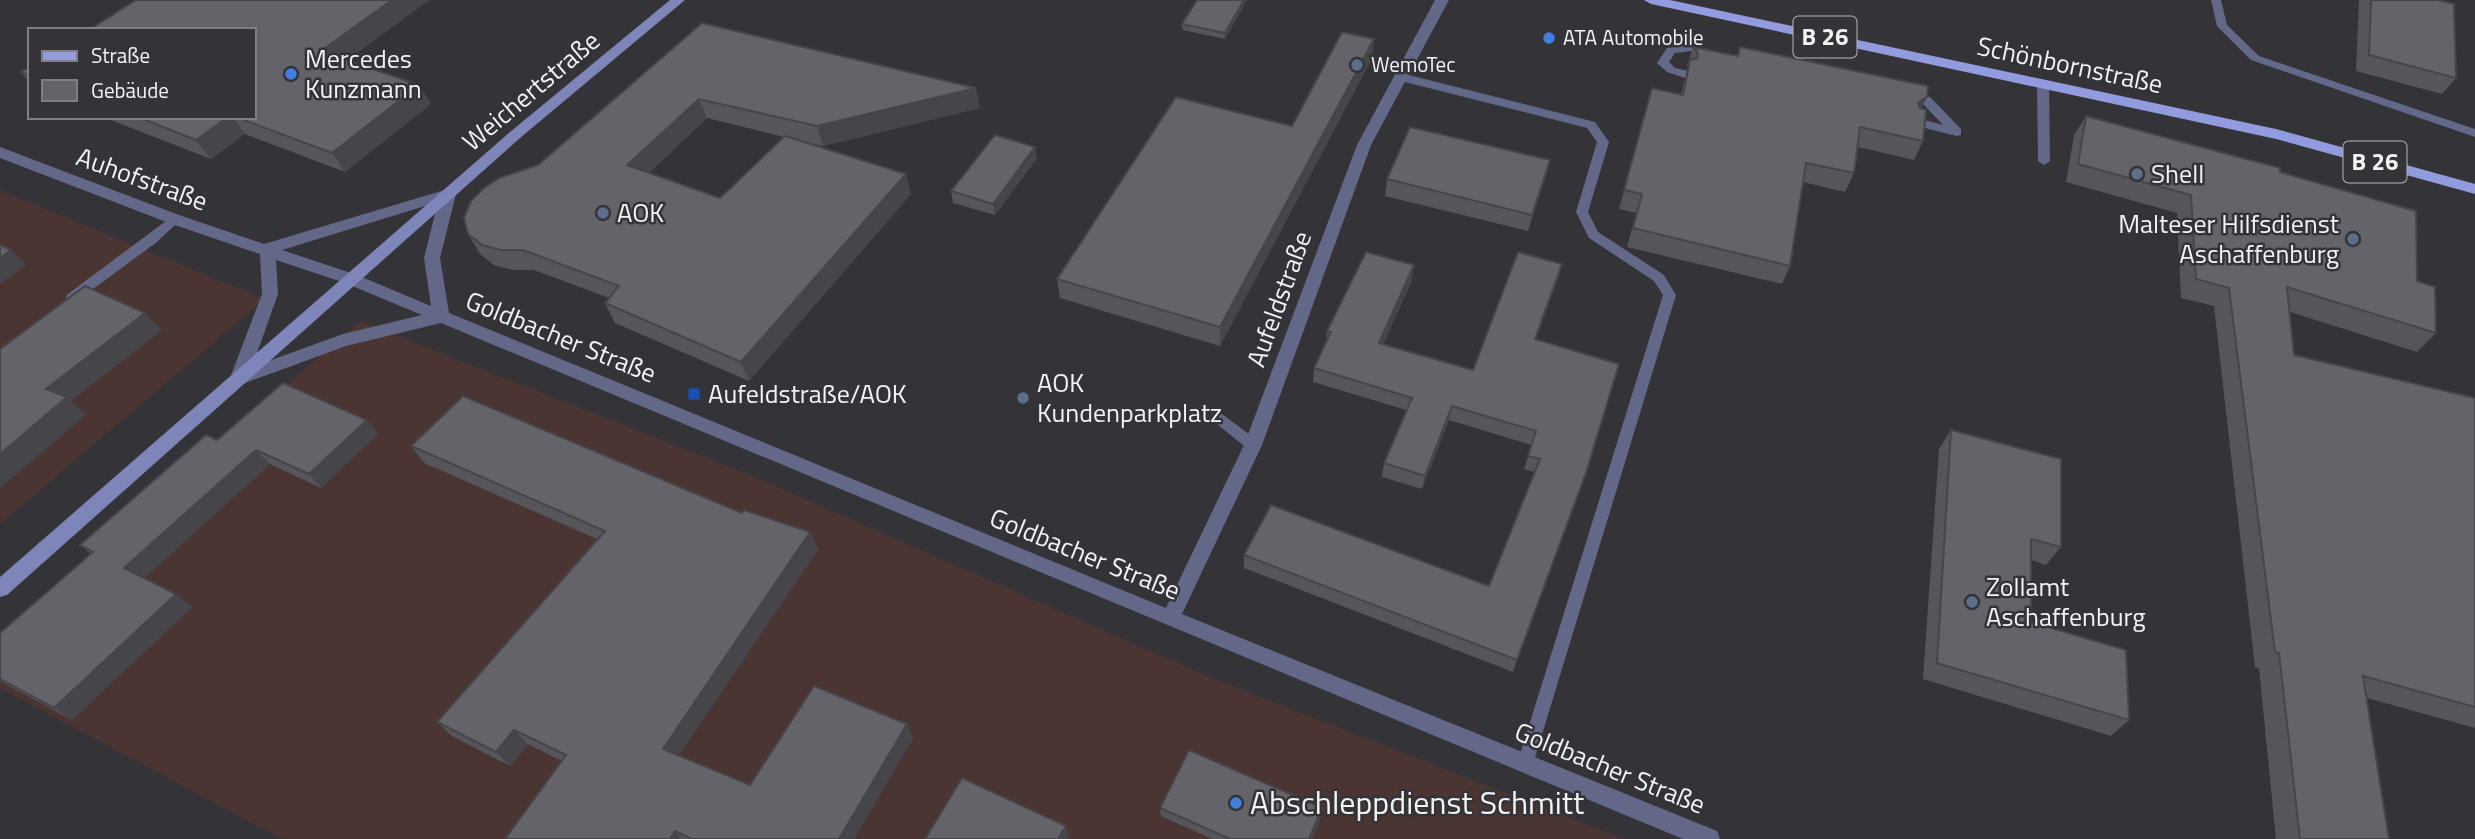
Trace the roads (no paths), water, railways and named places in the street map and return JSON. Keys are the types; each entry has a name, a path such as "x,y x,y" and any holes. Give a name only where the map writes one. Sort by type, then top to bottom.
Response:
{"main road":[{"name":"Weichertstraße","path":"351,279 678,0"},
{"name":"Schönbornstraße","path":"1651,0 2276,134 2475,190"},
{"name":"Goldbacher Straße","path":"0,589 351,279"}],"street":[{"name":"Aufeldstraße","path":"1170,619 1253,445 1364,145 1442,0"},
{"name":"Auhofstraße","path":"0,152 174,219 268,248 351,279"},
{"name":"Weichertstraße","path":"268,248 448,194"},
{"name":"Goldbacher Straße","path":"441,317 432,258 448,194"},
{"path":"239,378 270,294 268,248"},
{"name":"Goldbacher Straße","path":"351,279 1709,839"},
{"name":"Goldbacher Straße","path":"239,378 343,340 441,317"}],"lane":[{"path":"2216,0 2222,26 2255,58 2475,134"},
{"path":"1685,74 1671,70 1663,62 1671,50 1690,48 1730,57"},
{"path":"1401,77 1591,125 1603,142 1582,212 1593,235 1658,278 1670,295 1525,764"},
{"path":"2043,84 2043,161"},
{"path":"1900,94 1926,100 1957,132 1917,122"},
{"path":"65,303 153,239 174,219"},
{"path":"1218,416 1253,445"}],"place":[{"name":"ATA Automobile","path":"1549,38"},
{"name":"WemoTec","path":"1357,65"},
{"name":"Mercedes Kunzmann","path":"291,74"},
{"name":"Shell","path":"2137,174"},
{"name":"AOK","path":"603,213"},
{"name":"Malteser Hilfsdienst Aschaffenburg","path":"2353,239"},
{"name":"Aufeldstraße/AOK","path":"694,394"},
{"name":"AOK Kundenparkplatz","path":"1023,398"},
{"name":"Zollamt Aschaffenburg","path":"1972,602"},
{"name":"Abschleppdienst Schmitt","path":"1236,803"}]}
